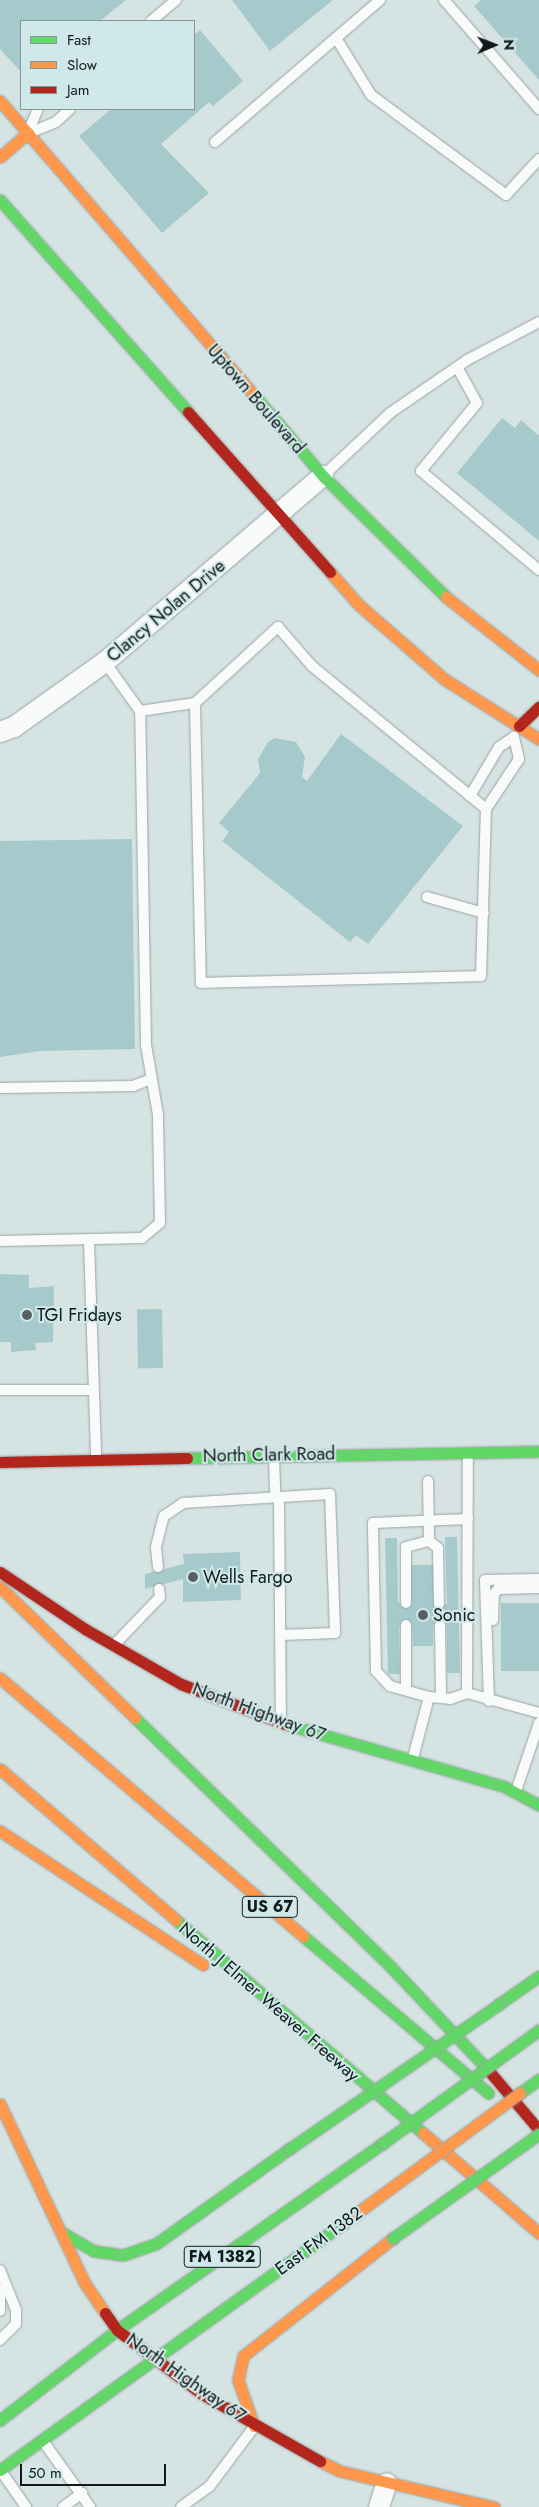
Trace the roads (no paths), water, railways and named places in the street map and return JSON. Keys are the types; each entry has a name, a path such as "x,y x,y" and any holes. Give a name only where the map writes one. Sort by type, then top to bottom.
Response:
{"main road":[{"name":"Uptown Boulevard","path":"0,101 323,476 450,601 539,670"},
{"path":"0,157 28,133"},
{"path":"0,200 282,514 359,605 444,680 539,738"},
{"path":"519,726 532,709 539,707"},
{"name":"North Clark Road","path":"0,1462 96,1458 539,1451"},
{"name":"North Highway 67","path":"0,1572 113,1645 181,1684 281,1724 413,1758 516,1793 539,1805"},
{"path":"0,1587 390,1966 461,2039 539,2130"},
{"name":"US 67","path":"0,1678 539,2135"},
{"name":"North J Elmer Weaver Freeway","path":"0,1769 259,1994 539,2233"},
{"path":"0,1831 247,1993 259,1994"},
{"path":"61,2232 94,2251 123,2255 157,2243 539,1976"},
{"name":"FM 1382","path":"0,2422 117,2330 327,2184 539,2030"},
{"name":"East FM 1382","path":"0,2470 357,2214 539,2079"},
{"name":"North Highway 67","path":"0,2106 84,2282 117,2330 254,2426 340,2471 494,2507"},
{"path":"254,2426 238,2380 242,2356 394,2238 539,2135"}],"street":[{"name":"Clancy Nolan Drive","path":"0,732 14,727 105,662 282,514 323,476"},
{"path":"379,2507 387,2483"}],"lane":[{"path":"152,20 176,0"},
{"path":"215,142 380,0"},
{"path":"444,0 539,109"},
{"path":"336,38 371,95 506,195 539,159"},
{"path":"28,133 38,110"},
{"path":"28,133 56,122 69,110"},
{"path":"323,476 390,413 457,367 539,322"},
{"path":"457,367 477,403 421,471 539,570"},
{"path":"140,711 195,703 278,627 312,666 486,809"},
{"path":"0,1241 89,1242 142,1238 160,1223 158,1116 146,1045 140,711 105,662"},
{"path":"195,703 201,983 481,976 486,809 519,760 514,737"},
{"path":"470,796 499,747 514,737 519,726"},
{"path":"427,898 484,913"},
{"path":"0,1088 133,1086 151,1079"},
{"path":"89,1242 91,1390 96,1458"},
{"path":"0,1390 91,1390"},
{"path":"467,1693 468,1452"},
{"path":"273,1455 275,1496 279,1501 281,1724"},
{"path":"428,1481 429,1541"},
{"path":"158,1567 156,1547 164,1516 183,1502 330,1494 335,1633 281,1635"},
{"path":"468,1519 372,1523 376,1670 381,1681 429,1698 441,1698 467,1693 539,1713"},
{"path":"406,1603 406,1547 429,1541"},
{"path":"429,1541 438,1548 439,1604"},
{"path":"489,1700 485,1580 539,1579"},
{"path":"488,1680 494,1669 494,1594 504,1588 539,1588"},
{"path":"113,1645 160,1597 160,1589"},
{"path":"406,1625 406,1690"},
{"path":"440,1625 441,1698"},
{"path":"413,1758 429,1698"},
{"path":"516,1793 539,1723"},
{"path":"0,2270 16,2310 16,2324 0,2340"},
{"path":"0,2290 0,2311"},
{"path":"181,2507 209,2487 254,2426"},
{"path":"42,2440 82,2493 90,2507"},
{"path":"0,2470 26,2507"},
{"path":"63,2507 82,2493"}],"place":[{"name":"TGI Fridays","path":"27,1315"},
{"name":"Wells Fargo","path":"193,1577"},
{"name":"Sonic","path":"423,1615"}]}
